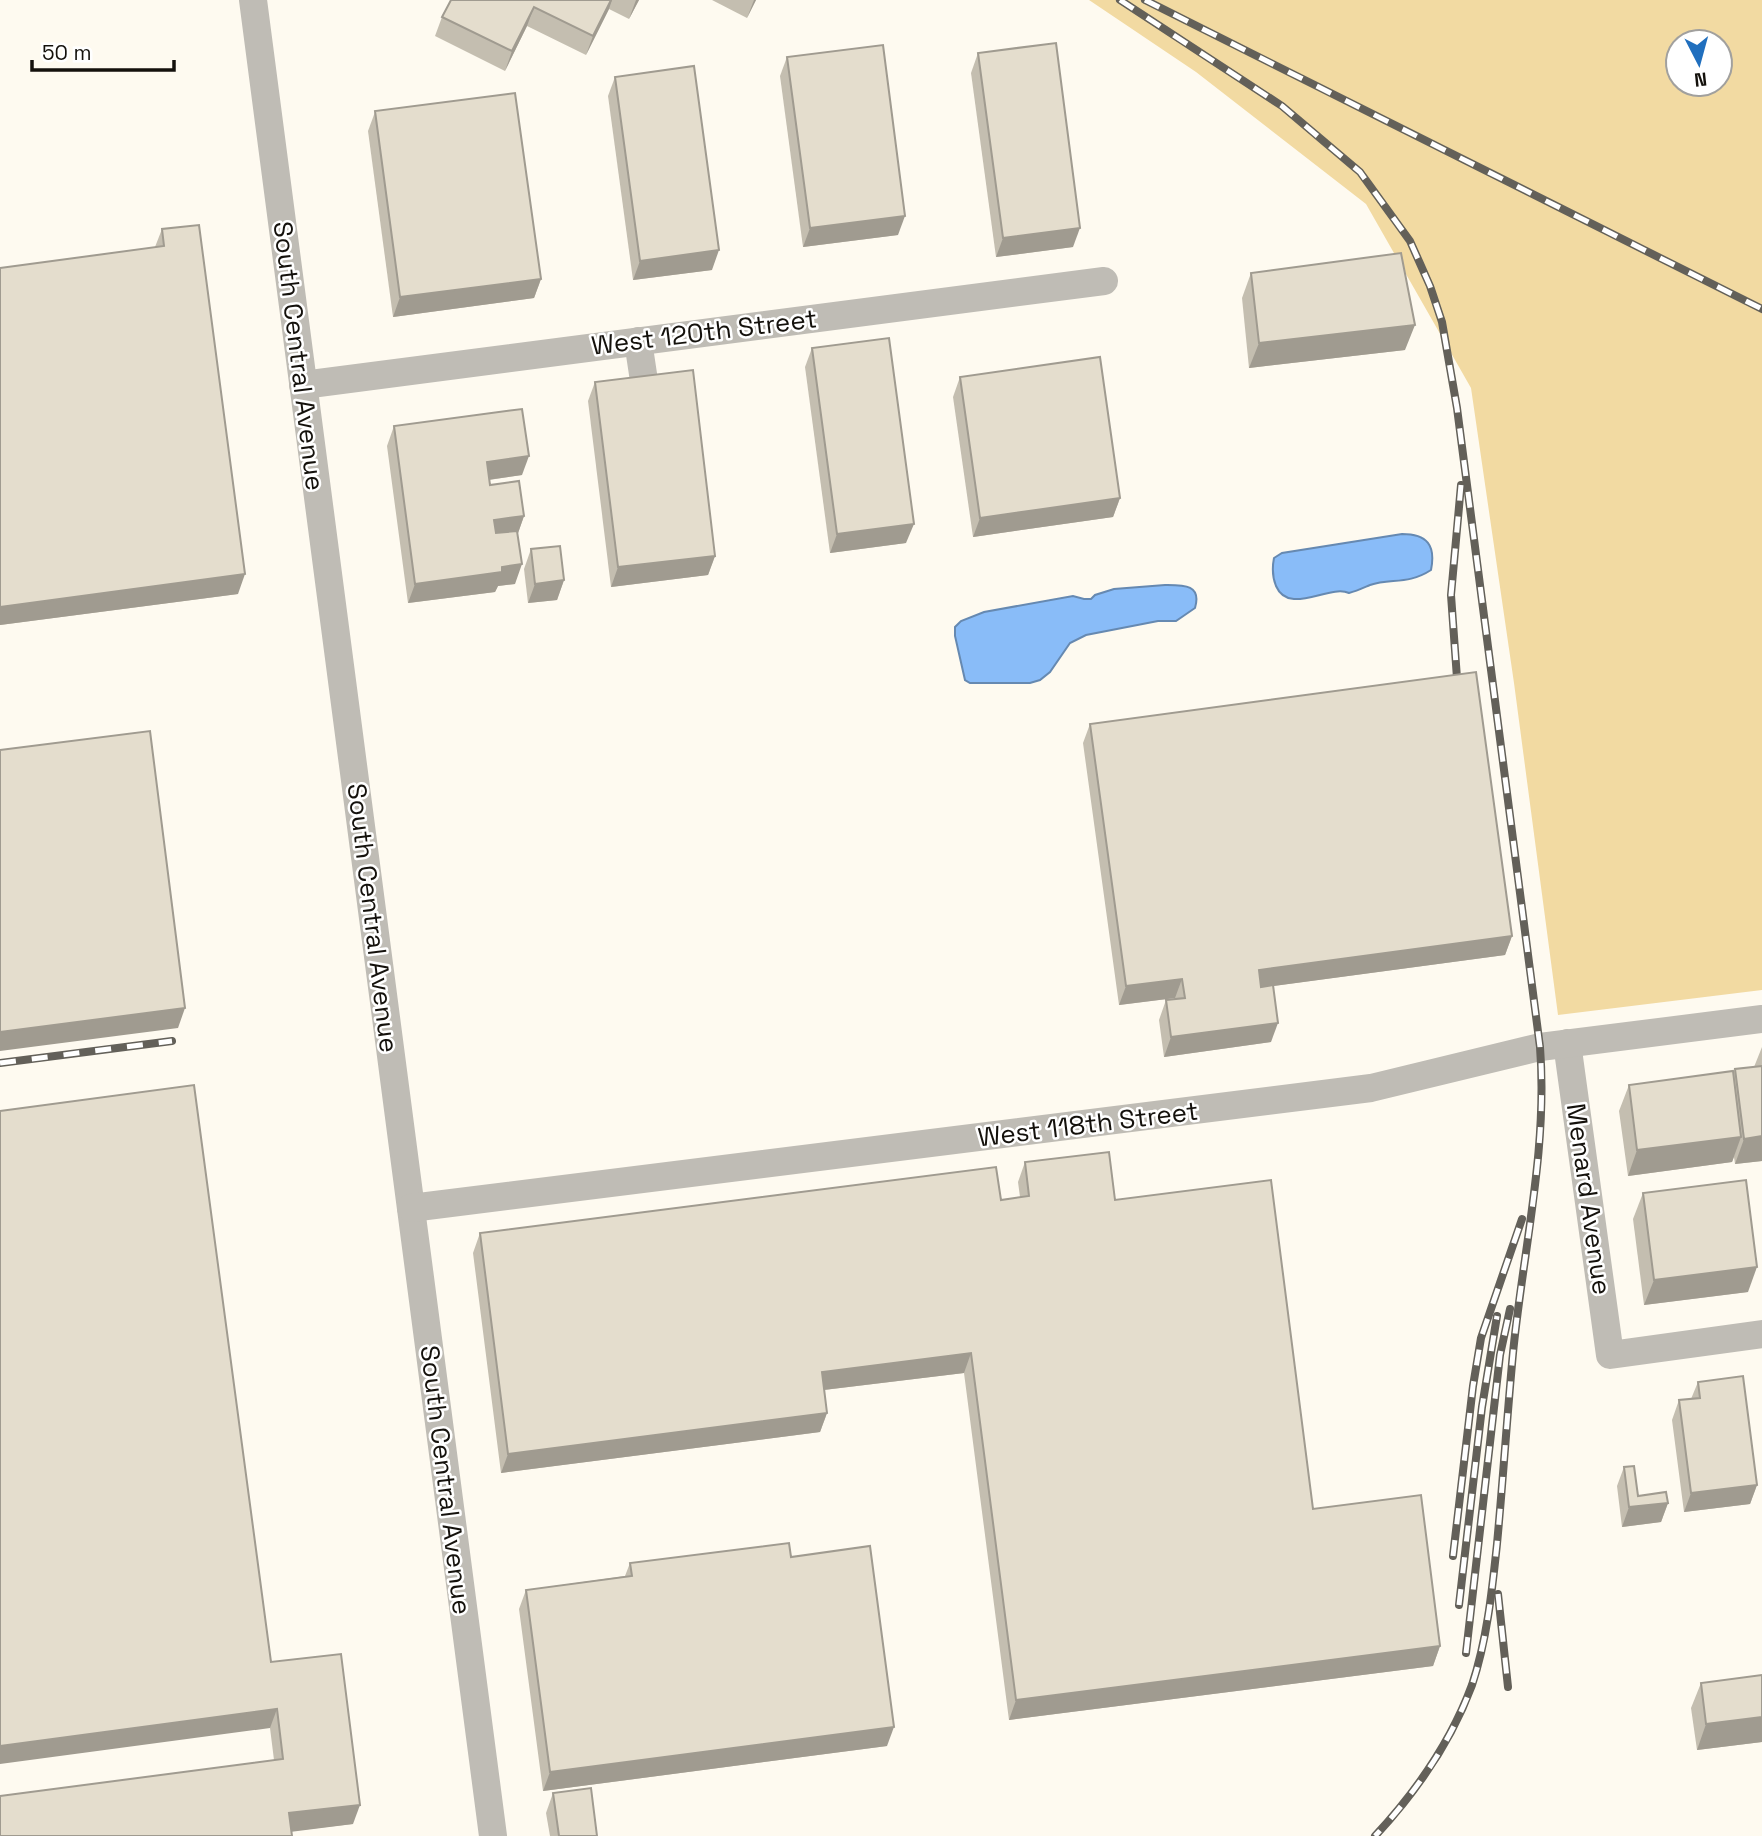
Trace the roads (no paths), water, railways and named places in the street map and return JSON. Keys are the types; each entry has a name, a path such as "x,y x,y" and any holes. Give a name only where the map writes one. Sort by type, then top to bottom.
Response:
{"street":[{"name":"South Central Avenue","path":"253,0 493,1836"},
{"name":"West 120th Street","path":"303,385 1104,281"},
{"path":"638,341 646,394"},
{"name":"West 118th Street","path":"411,1208 1371,1088 1540,1046 1762,1019"},
{"name":"Menard Avenue","path":"1567,1043 1611,1355 1762,1334"}],"water":[{"path":"1402,534 1418,536 1428,543 1432,554 1431,570 1415,578 1378,583 1349,593 1331,592 1300,599 1282,595 1276,586 1274,558 1282,553"},
{"path":"1184,586 1193,590 1196,594 1195,608 1176,621 1158,621 1086,635 1070,643 1050,672 1040,680 1030,683 970,683 965,680 955,636 955,627 961,621 984,612 1073,596 1091,599 1114,589"}],"railway":[{"path":"1120,0 1282,106 1360,172 1410,241 1430,286 1442,322 1457,408 1540,1047 1541,1124 1513,1353 1495,1562 1482,1651 1472,1685 1443,1746 1418,1784 1375,1836"},
{"path":"1145,0 1762,309"},
{"path":"1458,692 1451,595 1461,485"},
{"path":"0,1063 172,1041"},
{"path":"1453,1556 1481,1338 1522,1219"},
{"path":"1466,1653 1500,1355 1510,1309"},
{"path":"1459,1605 1482,1407 1497,1316"},
{"path":"1498,1594 1508,1687"}]}
